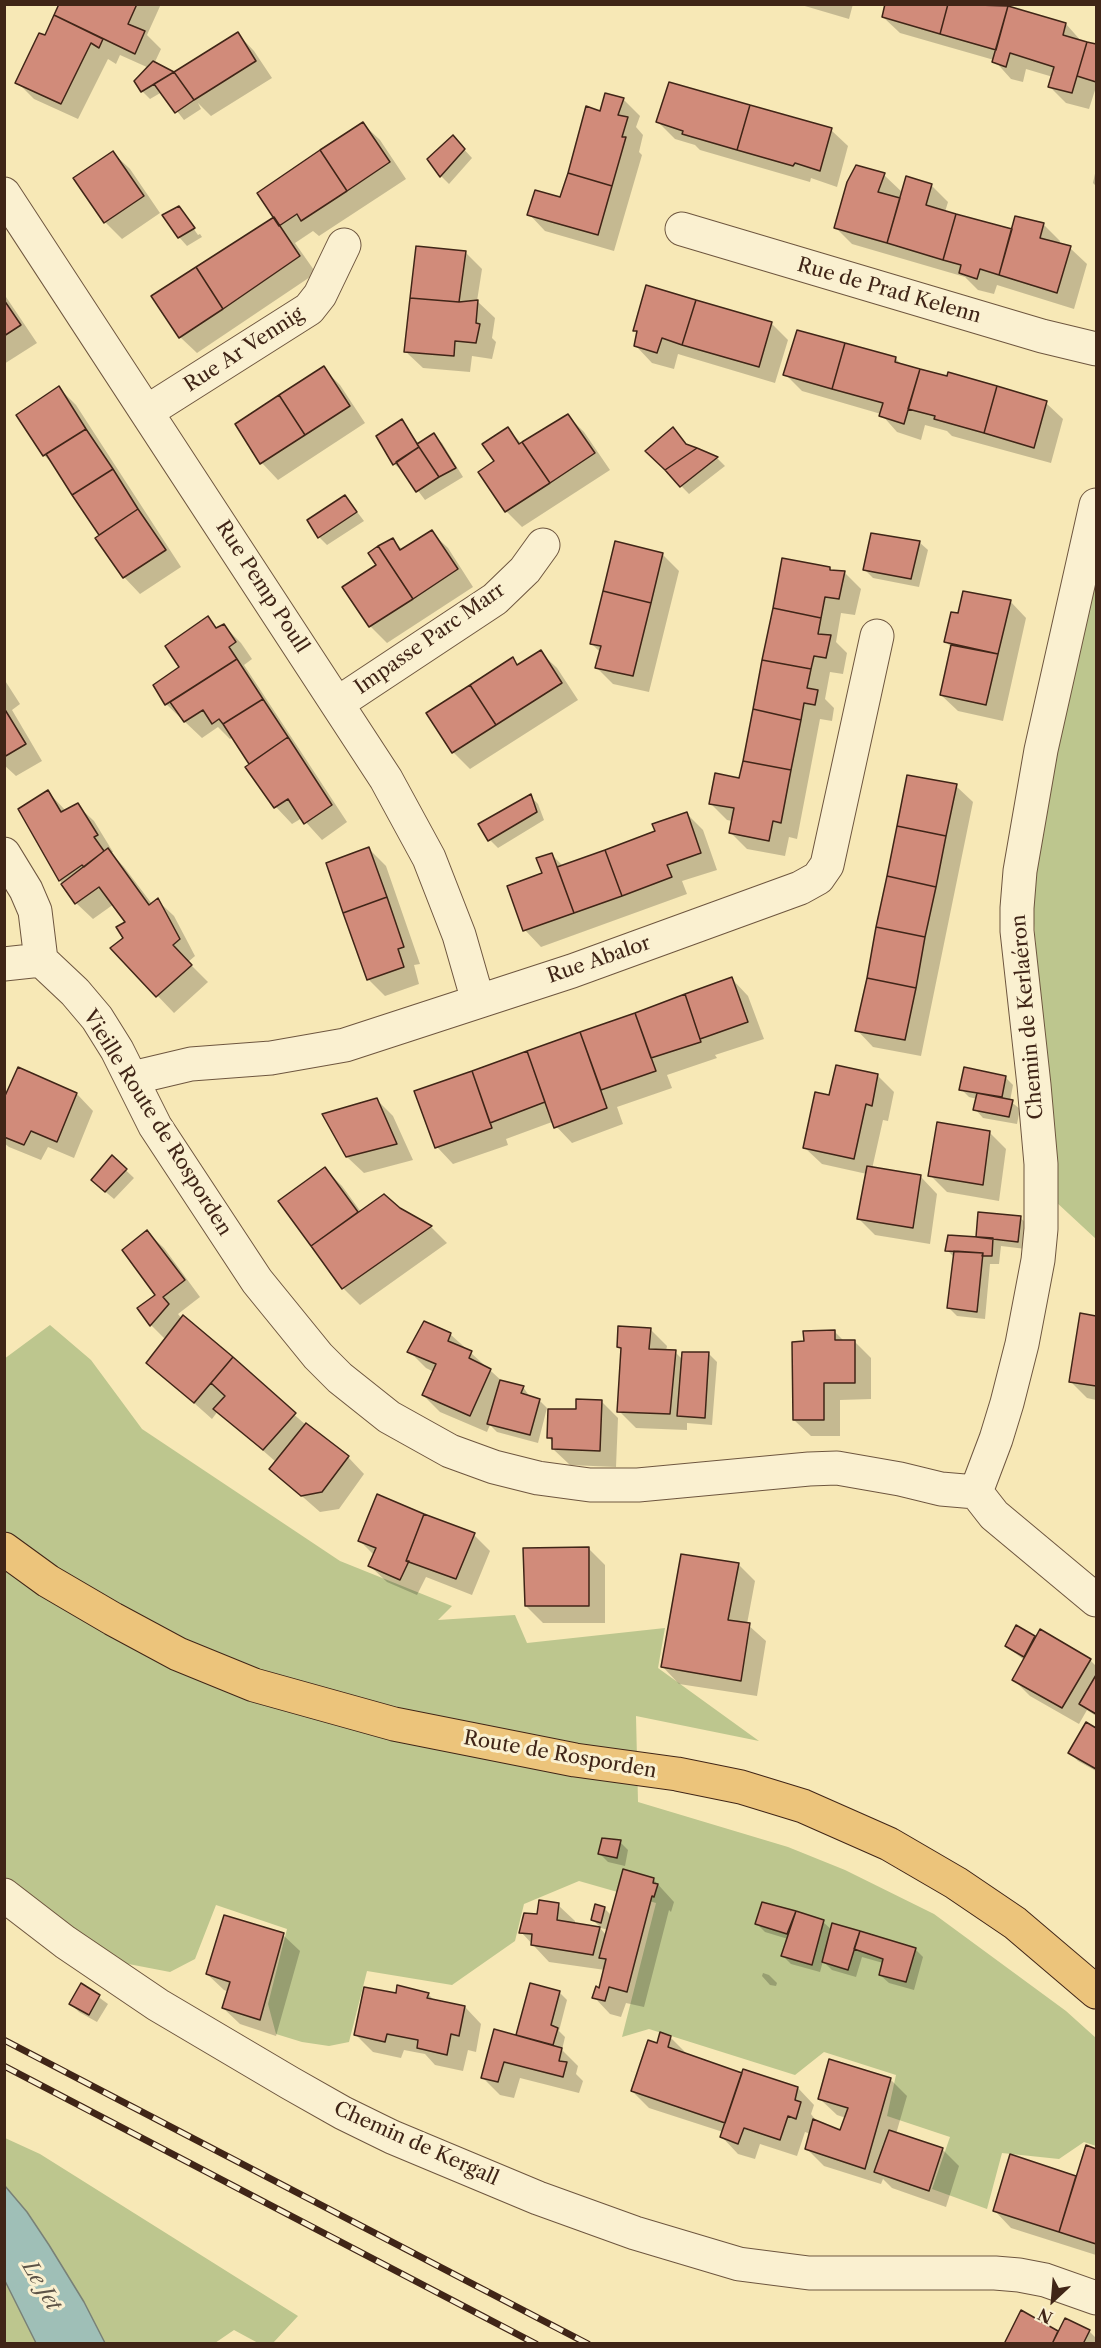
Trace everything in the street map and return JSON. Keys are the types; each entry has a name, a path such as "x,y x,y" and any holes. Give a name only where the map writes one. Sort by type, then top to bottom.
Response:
{"main road":[{"name":"Route de Rosporden","path":"4,1549 48,1581 177,1654 254,1685 394,1724 565,1758 677,1774 741,1787 803,1806 889,1844 956,1883 1015,1923 1096,1992"}],"street":[{"name":"Rue Pemp Poull","path":"4,194 148,411 386,779 429,858 459,935 478,1001"},
{"name":"Rue de Prad Kelenn","path":"682,230 1042,336 1096,349"},
{"name":"Rue Ar Vennig","path":"148,411 309,309 320,295 344,245"},
{"name":"Chemin de Kerlaéron","path":"976,1492 1007,1403 1022,1344 1038,1260 1041,1229 1041,1164 1017,931 1017,908 1020,871 1041,750 1096,505"},
{"name":"Impasse Parc Marr","path":"338,703 495,599 525,570 543,546"},
{"name":"Rue Abalor","path":"132,1078 191,1064 271,1058 336,1047 572,971 800,888 818,878 827,865 877,636"},
{"path":"4,854 26,890 35,911 41,960 4,964"},
{"name":"Vieille Route de Rosporden","path":"41,960 75,992 96,1018 132,1078 155,1126 257,1281 295,1330 333,1370 389,1417 450,1451 495,1467 538,1478 590,1485 638,1485 809,1468 837,1468 900,1479 935,1488 976,1492"},
{"path":"976,1492 994,1515 1096,1600"},
{"name":"Chemin de Kergall","path":"4,1895 65,1942 158,2005 343,2113 447,2161 635,2233 739,2264 809,2273 1019,2275 1045,2280 1096,2298"}],"green space":[{"path":"1096,572 1096,1239 1055,1201 1033,910 1033,839"},
{"path":"50,1325 91,1360 142,1429 340,1561 452,1606 438,1620 515,1615 527,1643 665,1628 658,1668 759,1741 636,1716 638,1802 788,1847 845,1870 934,1914 1066,2011 1096,2038 1096,2146 1084,2142 1059,2159 1002,2153 987,2209 932,2189 950,2137 887,2116 896,2075 824,2052 795,2075 649,2029 622,2037 656,1903 579,1881 524,1904 515,1941 452,1985 367,1971 349,2042 329,2046 302,2042 276,2034 268,2004 287,1929 216,1905 195,1959 170,1972 118,1962 5,1909 4,1359"},
{"path":"5,2138 40,2154 298,2316 273,2343 258,2343 234,2330 215,2343 5,2344"}],"water":[{"name":"Le Jet","path":"5,2186 27,2212 49,2245 84,2302 105,2343 36,2343 5,2281"}],"building":[{"path":"59,4 137,4 128,24 145,31 135,54 54,15"},
{"path":"885,4 948,4 940,34 882,17"},
{"path":"948,4 1008,6 996,50 940,34"},
{"path":"1008,6 1066,23 1063,35 1087,42 1072,93 1048,87 1054,67 1010,53 1006,67 992,62"},
{"path":"54,15 103,39 99,48 91,43 61,104 15,83 39,33 45,35"},
{"path":"238,32 256,61 194,100 174,72"},
{"path":"1087,42 1096,44 1096,82 1077,76"},
{"path":"153,61 174,72 141,92 134,81"},
{"path":"174,72 194,100 175,113 154,84"},
{"path":"669,82 750,105 737,150 682,134 683,131 656,122"},
{"path":"605,93 624,98 618,115 628,117 622,137 626,137 612,186 568,173 586,106 600,111"},
{"path":"750,105 832,128 820,171 737,150"},
{"path":"363,122 390,162 347,191 320,150"},
{"path":"453,135 465,149 440,177 427,159"},
{"path":"320,150 347,191 301,221 297,214 279,226 257,193"},
{"path":"113,151 144,196 104,223 73,178"},
{"path":"856,165 885,173 878,192 900,198 887,243 834,228 847,182"},
{"path":"568,173 612,186 598,235 527,215 535,190 560,197"},
{"path":"906,176 932,184 926,205 956,214 943,260 887,243"},
{"path":"179,206 195,228 178,238 162,215"},
{"path":"956,214 1012,229 999,275 980,269 977,279 959,273 961,265 943,260"},
{"path":"1015,216 1044,223 1040,238 1071,246 1057,293 999,275"},
{"path":"274,217 300,256 223,309 196,267"},
{"path":"416,246 466,251 459,302 410,298"},
{"path":"196,267 223,309 179,338 151,296"},
{"path":"646,285 696,300 682,345 662,338 657,353 634,346 637,331 633,331"},
{"path":"410,298 459,302 478,300 476,323 480,324 476,343 455,341 454,356 404,352"},
{"path":"4,300 21,325 4,336"},
{"path":"696,300 772,322 759,367 682,345"},
{"path":"797,330 845,343 832,389 783,375"},
{"path":"845,343 896,357 895,362 920,369 904,424 879,416 883,403 832,389"},
{"path":"324,366 350,406 305,435 279,395"},
{"path":"920,369 947,376 948,372 997,386 984,433 908,409"},
{"path":"59,386 86,429 43,456 16,415"},
{"path":"997,386 1047,401 1034,448 984,433"},
{"path":"279,395 305,435 260,464 235,424"},
{"path":"568,414 595,453 550,483 522,442"},
{"path":"402,419 419,447 393,465 376,436"},
{"path":"508,427 519,444 522,442 550,483 505,512 478,472 494,461 482,444"},
{"path":"673,427 686,444 697,448 665,470 645,451"},
{"path":"86,429 113,469 72,495 46,454"},
{"path":"434,433 456,468 439,477 417,444"},
{"path":"419,447 439,477 416,492 396,462"},
{"path":"697,448 718,457 680,487 665,470"},
{"path":"113,469 138,509 99,535 72,495"},
{"path":"345,495 357,512 318,538 307,520"},
{"path":"138,509 166,550 123,578 95,538"},
{"path":"432,530 458,569 413,599 378,546 393,538 400,550"},
{"path":"871,533 920,541 911,579 863,570"},
{"path":"615,541 663,553 651,603 603,591"},
{"path":"378,546 413,599 369,627 342,587 376,565 368,553"},
{"path":"782,558 830,567 830,570 845,571 839,599 825,597 821,618 773,608"},
{"path":"603,591 651,603 633,676 595,668 601,646 590,644"},
{"path":"963,591 1011,600 998,654 944,642 951,612 958,613"},
{"path":"773,608 821,618 818,634 831,635 826,658 814,656 811,669 762,660"},
{"path":"208,616 216,628 224,624 236,642 229,647 237,659 165,705 153,685 179,667 165,646"},
{"path":"951,645 998,654 986,705 940,695"},
{"path":"541,650 562,683 496,725 470,685 513,657 517,665"},
{"path":"237,659 263,699 223,724 219,719 212,724 203,710 184,722 170,702"},
{"path":"762,660 811,669 807,688 818,690 815,705 804,703 801,720 753,709"},
{"path":"470,685 496,725 452,753 426,713"},
{"path":"263,699 288,737 249,764 223,724"},
{"path":"4,708 26,744 4,757"},
{"path":"753,709 801,720 791,770 743,761"},
{"path":"288,737 332,805 304,824 288,799 274,808 245,767"},
{"path":"743,761 791,770 781,823 773,821 769,841 729,833 734,808 709,804 715,773 739,778"},
{"path":"907,775 957,784 946,836 897,826"},
{"path":"48,790 61,812 78,803 98,835 94,837 104,851 84,867 82,865 59,881 18,809"},
{"path":"531,794 537,812 488,841 478,824"},
{"path":"687,812 701,853 667,865 672,877 622,896 605,850 655,831 652,824"},
{"path":"897,826 946,836 936,887 887,876"},
{"path":"369,847 387,897 343,913 326,863"},
{"path":"108,848 149,905 158,898 180,939 173,945 192,965 156,997 110,948 123,938 116,927 125,922 99,887 75,904 61,884"},
{"path":"605,850 622,896 574,913 557,867"},
{"path":"552,853 574,913 523,931 507,886 542,873 536,858"},
{"path":"887,876 936,887 925,937 876,927"},
{"path":"387,897 404,947 398,949 404,967 367,980 343,913"},
{"path":"876,927 925,937 916,988 867,978"},
{"path":"732,977 748,1022 700,1039 685,994"},
{"path":"867,978 916,988 905,1040 855,1031"},
{"path":"685,994 701,1042 651,1058 635,1013"},
{"path":"635,1013 656,1071 601,1090 580,1032"},
{"path":"580,1032 607,1108 554,1128 527,1051"},
{"path":"527,1051 545,1102 490,1123 472,1071"},
{"path":"836,1065 878,1074 872,1106 866,1104 854,1159 803,1148 815,1092 829,1095"},
{"path":"18,1067 77,1093 57,1142 31,1131 24,1145 4,1137 4,1098"},
{"path":"964,1067 1006,1076 1002,1097 959,1090"},
{"path":"472,1071 492,1128 435,1148 414,1091"},
{"path":"977,1093 1013,1100 1009,1117 973,1110"},
{"path":"377,1098 397,1144 346,1157 322,1114"},
{"path":"937,1122 990,1131 983,1185 928,1176"},
{"path":"112,1155 127,1169 105,1192 91,1180"},
{"path":"867,1166 921,1175 913,1228 857,1219"},
{"path":"325,1167 358,1212 311,1246 278,1201"},
{"path":"384,1194 400,1208 432,1226 342,1289 311,1246"},
{"path":"978,1212 1021,1216 1018,1242 976,1237"},
{"path":"147,1230 185,1280 163,1297 169,1304 150,1326 137,1308 155,1295 122,1250"},
{"path":"948,1235 993,1238 992,1256 982,1256 983,1253 945,1251"},
{"path":"954,1251 983,1253 977,1312 947,1308"},
{"path":"1080,1313 1096,1316 1096,1386 1069,1382"},
{"path":"183,1315 233,1357 194,1403 146,1363"},
{"path":"424,1321 451,1333 448,1341 472,1351 469,1358 491,1369 470,1416 422,1395 436,1364 407,1352"},
{"path":"618,1326 651,1328 649,1349 676,1350 670,1414 617,1412 621,1348 617,1347"},
{"path":"835,1330 835,1340 855,1340 855,1383 824,1383 824,1420 793,1420 792,1342 804,1341 803,1331"},
{"path":"682,1352 709,1352 705,1418 677,1416"},
{"path":"233,1357 296,1413 263,1450 213,1409 225,1396 211,1383"},
{"path":"500,1380 524,1386 521,1393 540,1399 530,1435 487,1424"},
{"path":"576,1399 602,1400 600,1451 552,1449 552,1438 547,1438 548,1409 576,1409"},
{"path":"306,1423 349,1456 322,1492 301,1496 269,1469"},
{"path":"377,1494 424,1514 406,1561 409,1561 400,1580 368,1566 376,1548 358,1541"},
{"path":"424,1514 475,1533 456,1579 406,1561"},
{"path":"589,1547 589,1606 525,1606 523,1548"},
{"path":"681,1554 739,1563 728,1620 750,1623 741,1681 661,1667"},
{"path":"1016,1625 1035,1636 1024,1657 1005,1646"},
{"path":"1040,1629 1091,1659 1062,1708 1012,1680"},
{"path":"1096,1675 1096,1714 1079,1704"},
{"path":"1086,1722 1096,1728 1096,1769 1068,1753"},
{"path":"602,1838 621,1840 617,1858 598,1854"},
{"path":"623,1869 654,1878 653,1883 658,1884 654,1897 652,1896 627,1992 609,1987 605,2001 592,1998 596,1986 599,1988 606,1959 599,1958"},
{"path":"539,1900 559,1903 557,1920 600,1927 593,1955 531,1945 532,1934 519,1933 524,1913 537,1914"},
{"path":"762,1902 796,1911 787,1934 755,1924"},
{"path":"595,1904 605,1907 601,1923 591,1920"},
{"path":"796,1911 824,1920 812,1965 781,1956"},
{"path":"224,1915 284,1933 260,2020 222,2008 230,1982 206,1974"},
{"path":"832,1923 860,1931 848,1970 822,1962"},
{"path":"860,1931 916,1948 906,1982 879,1975 883,1959 854,1949"},
{"path":"81,1983 100,1995 89,2015 69,2004"},
{"path":"530,1983 560,1991 551,2025 558,2028 553,2045 516,2035"},
{"path":"397,1985 429,1993 427,1998 465,2006 459,2036 451,2034 447,2055 417,2048 418,2040 387,2034 385,2042 354,2035 364,1987 396,1993"},
{"path":"494,2029 562,2048 559,2061 567,2062 563,2077 504,2062 498,2082 481,2078"},
{"path":"660,2032 671,2036 668,2047 742,2073 725,2123 631,2091 648,2040 657,2043"},
{"path":"829,2059 891,2078 865,2169 805,2149 813,2119 840,2130 848,2108 818,2099"},
{"path":"743,2069 798,2087 795,2100 801,2102 796,2119 788,2116 780,2140 744,2128 738,2144 720,2137"},
{"path":"889,2130 943,2148 929,2191 874,2172"},
{"path":"1086,2145 1096,2149 1096,2244 1059,2232"},
{"path":"1010,2154 1076,2176 1059,2232 993,2211"},
{"path":"1021,2310 1058,2331 1052,2344 1004,2344"},
{"path":"1065,2318 1090,2330 1083,2344 1052,2344"}],"railway":[{"path":"4,2040 588,2344"},
{"path":"4,2066 536,2344"}]}
